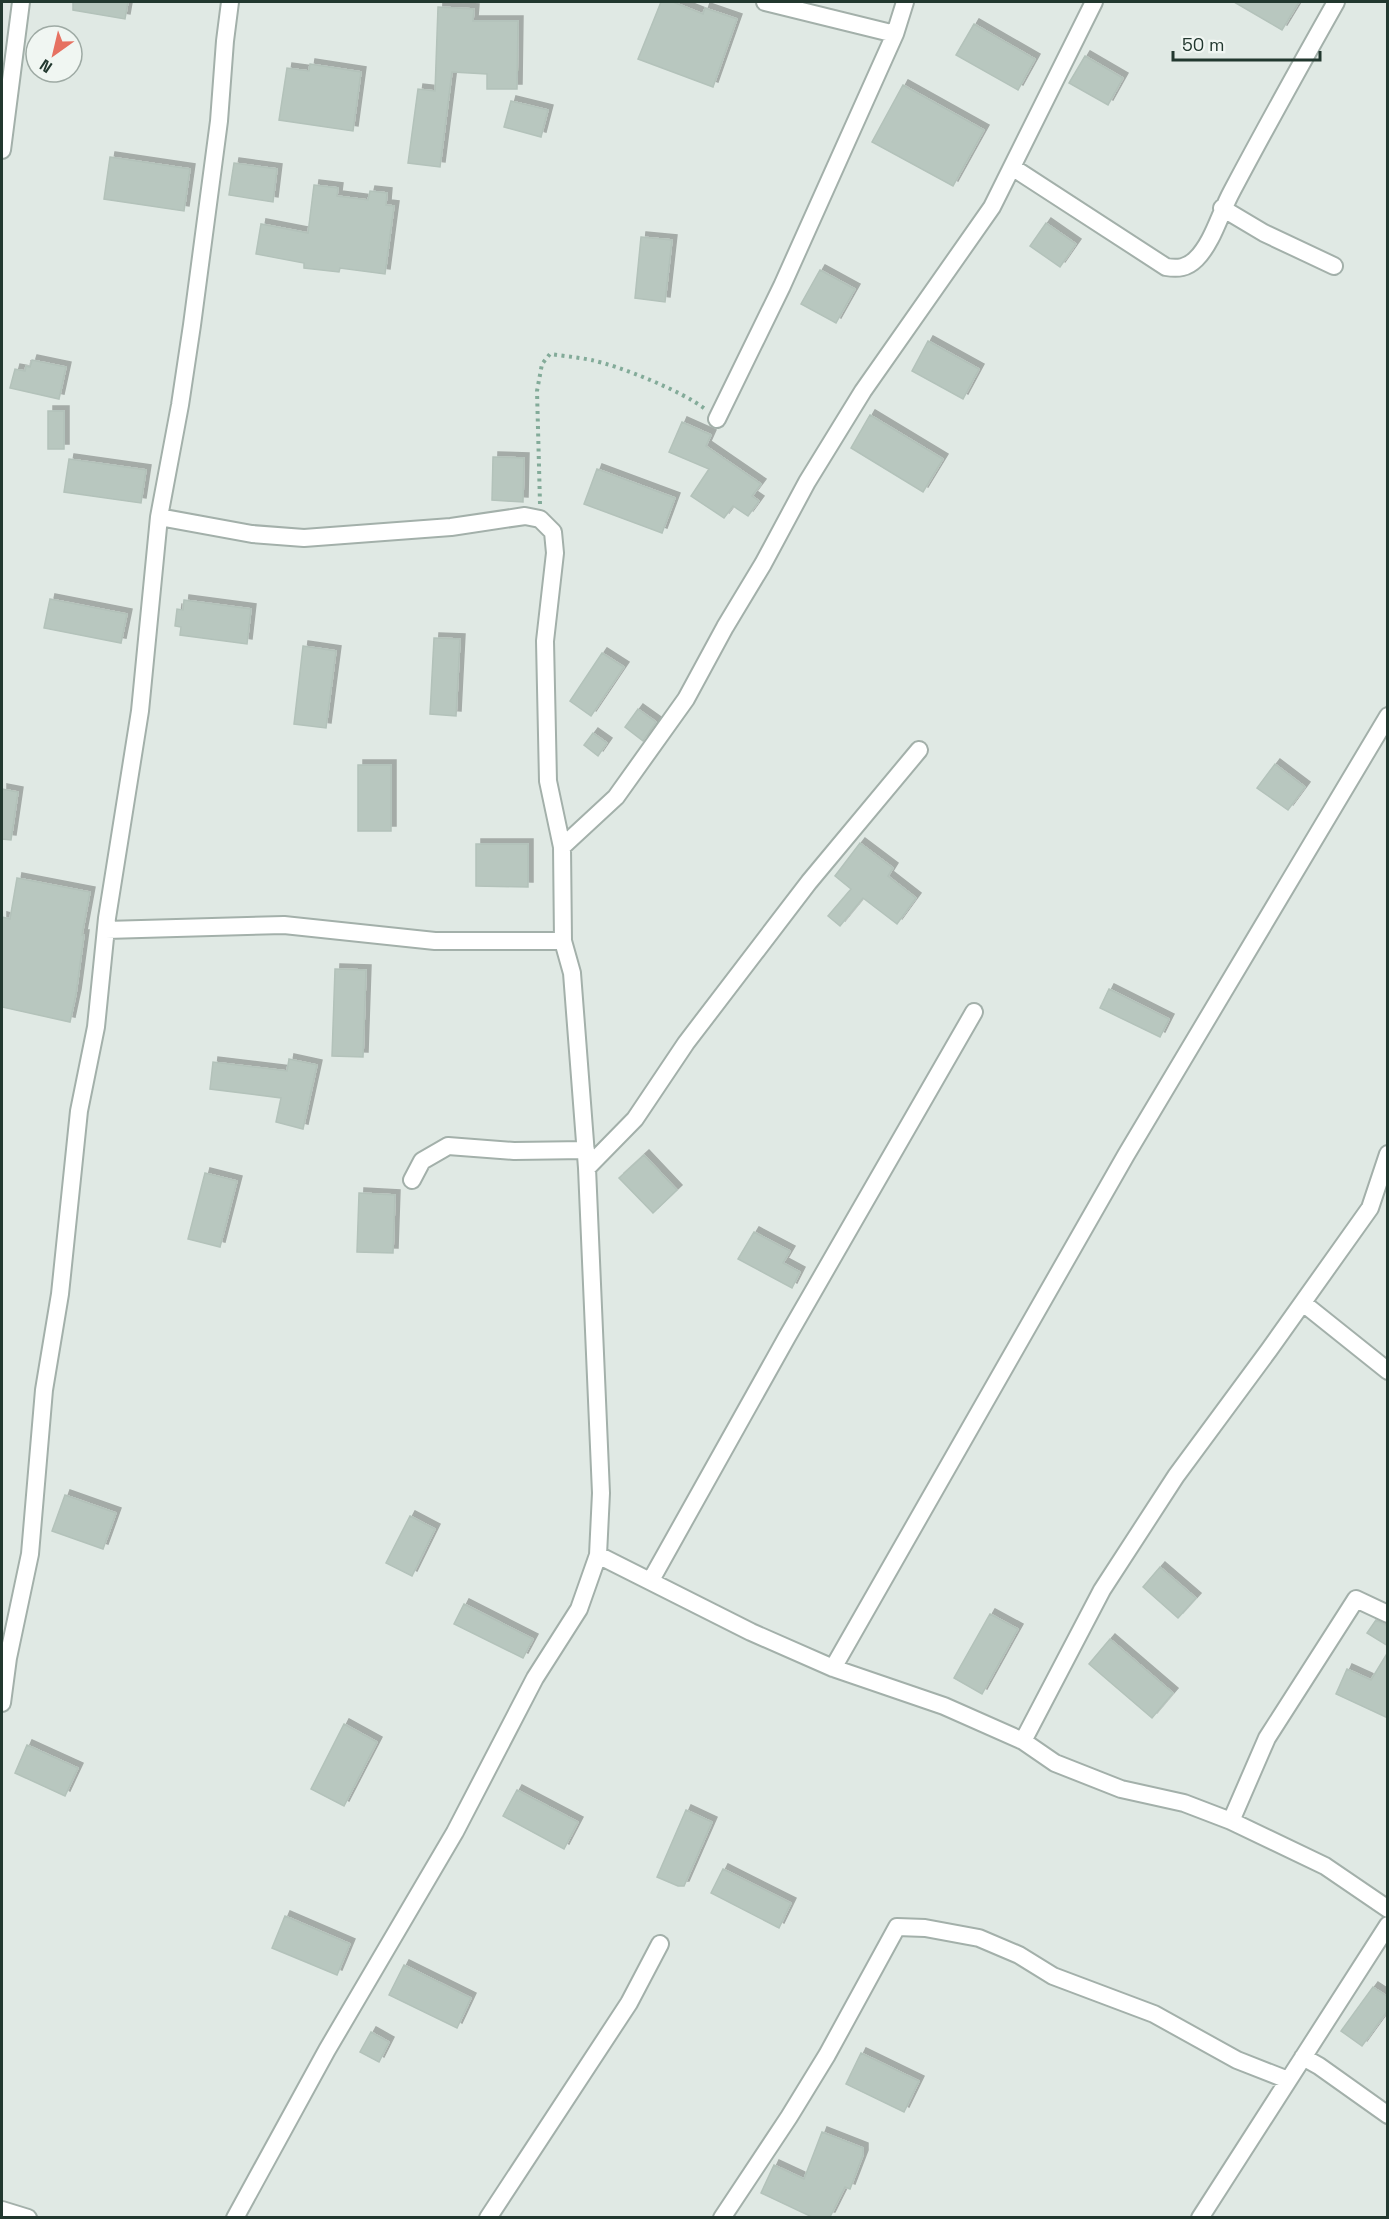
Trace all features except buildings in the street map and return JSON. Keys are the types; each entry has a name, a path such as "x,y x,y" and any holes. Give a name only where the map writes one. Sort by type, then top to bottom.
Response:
{"street":[{"path":"2,150 21,2"},
{"path":"2,1703 8,1659 30,1554 44,1390 60,1293 79,1111 96,1027 106,930 140,711 159,517 192,325 219,121 230,2"},
{"path":"765,2 895,34"},
{"path":"717,419 782,286 895,34 905,2"},
{"path":"562,847 615,797 686,699 807,482 856,402 992,207 1094,2"},
{"path":"1012,167 1166,267 1177,269 1186,266 1194,261 1206,247 1222,208 1336,2"},
{"path":"1222,208 1264,233 1334,266"},
{"path":"159,517 252,534 304,538 451,527 525,516 540,519 553,531 555,553 545,641 548,781 562,847 563,941 572,973 587,1168 601,1493 598,1555 579,1609 534,1678 455,1832 327,2050 235,2217"},
{"path":"833,1668 1126,1155 1388,716"},
{"path":"587,1168 635,1119 686,1043 802,892 919,750"},
{"path":"106,930 284,924 435,941 563,941"},
{"path":"651,1580 787,1337 974,1012"},
{"path":"412,1180 422,1161 448,1146 514,1151 586,1150"},
{"path":"1023,1741 1102,1590 1176,1476 1370,1208 1388,1154"},
{"path":"1303,1303 1388,1371"},
{"path":"598,1555 751,1632 833,1668 944,1706 1023,1741 1055,1763 1121,1789 1184,1803 1231,1821 1325,1866 1388,1909"},
{"path":"1231,1821 1267,1738 1356,1599 1388,1614"},
{"path":"1200,2217 1388,1925"},
{"path":"722,2217 789,2117 827,2055 897,1927 925,1928 980,1938 1019,1955 1053,1976 1154,2014 1237,2060 1288,2080"},
{"path":"488,2217 629,2003 660,1944"},
{"path":"1303,2057 1388,2115"},
{"path":"2,2210 28,2217"}],"path":[{"path":"540,519 537,392 542,364 549,354 591,360 622,369 693,399 717,419"}]}
